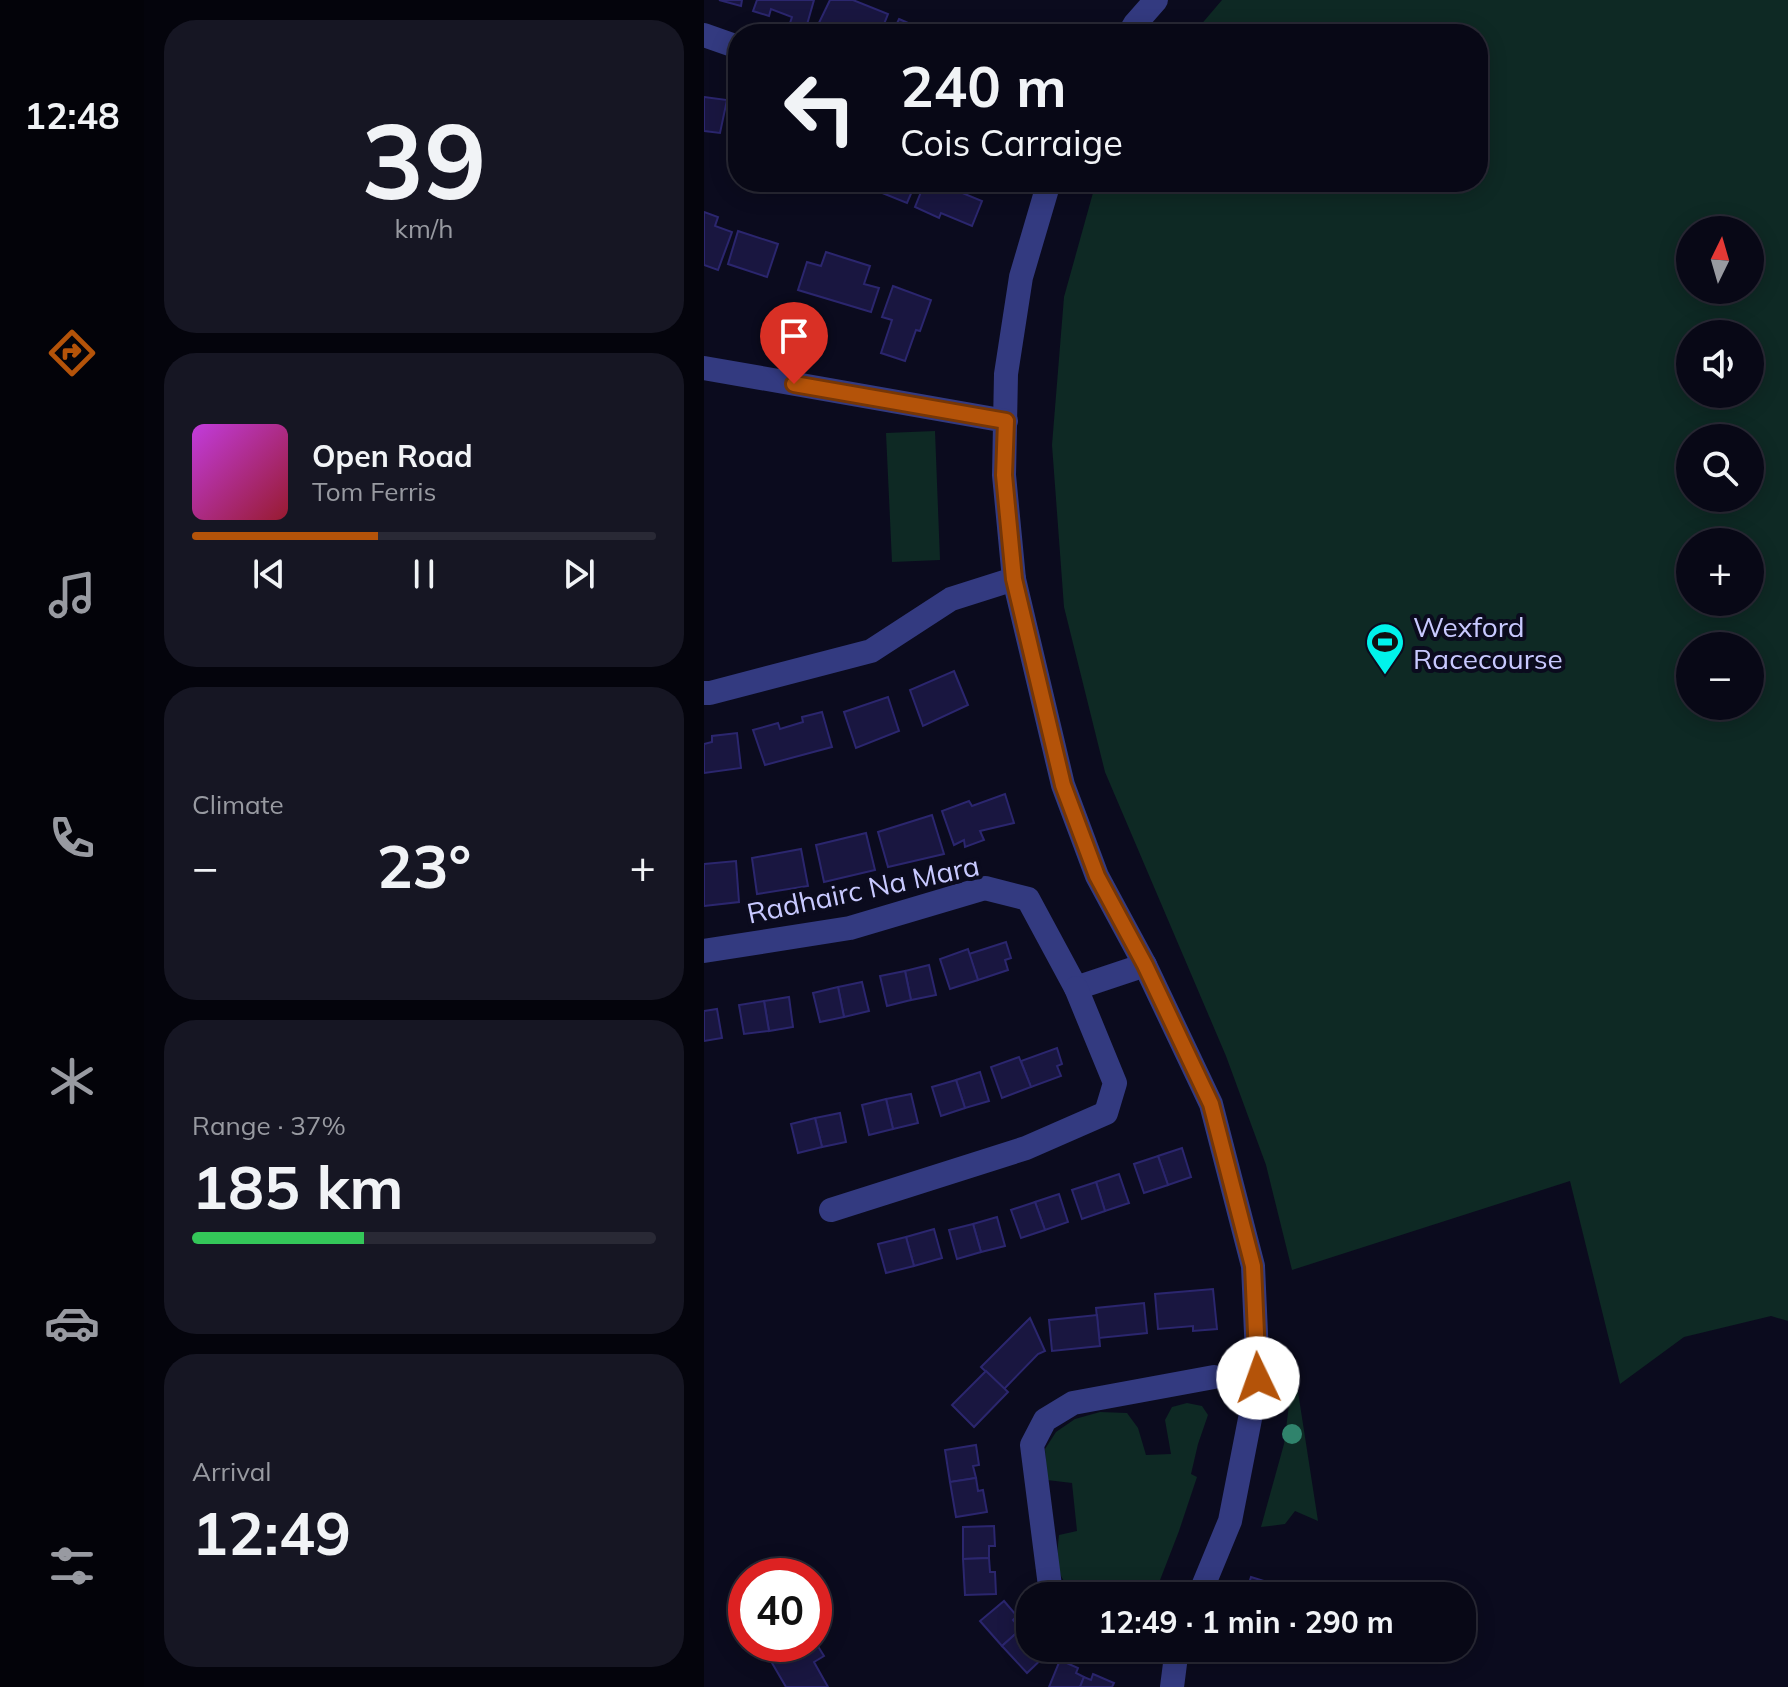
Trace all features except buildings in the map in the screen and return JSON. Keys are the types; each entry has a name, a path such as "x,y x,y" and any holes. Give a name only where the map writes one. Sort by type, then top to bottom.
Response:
{"street":[{"path":"1135,24 1156,0"},
{"path":"704,35 728,43"},
{"path":"1046,192 1021,277 1006,374 1004,475 1014,579 1063,785 1097,876 1145,965 1211,1104 1253,1266 1258,1378 1230,1521 1205,1582"},
{"path":"704,368 1006,421"},
{"path":"704,693 871,651 951,599 1014,579"},
{"name":"Radhairc Na Mara","path":"704,951 850,928 985,888 1028,899 1076,988 1115,1083 1106,1113 1026,1148 831,1210"},
{"path":"1076,988 1145,965"},
{"path":"1049,1582 1032,1445 1045,1420 1073,1403 1214,1377"},
{"path":"1172,1687 1173,1662"}],"green space":[{"name":"Wexford Racecourse","path":"1222,0 1788,0 1788,1321 1771,1316 1684,1337 1620,1384 1570,1181 1292,1270 1266,1165 1226,1056 1105,772 1064,607 1052,445 1064,297 1093,192 1488,192 1488,24 1202,24"},
{"path":"935,431 940,560 892,562 886,433"},
{"path":"1294,1366 1318,1521 1295,1511 1285,1524 1261,1527 1284,1444"},
{"path":"1187,1403 1202,1406 1208,1415 1191,1474 1197,1477 1159,1582 1064,1582 1058,1561 1059,1535 1077,1531 1072,1483 1047,1480 1045,1449 1056,1432 1075,1419 1100,1412 1127,1413 1138,1428 1146,1455 1171,1454 1165,1420 1172,1407"}],"place":[{"name":"Wexford Racecourse","path":"1385,676"}],"route":[{"path":"794,384 1006,421 1004,475 1014,579 1063,785 1097,876 1145,965 1211,1104 1253,1266 1258,1378"}]}
